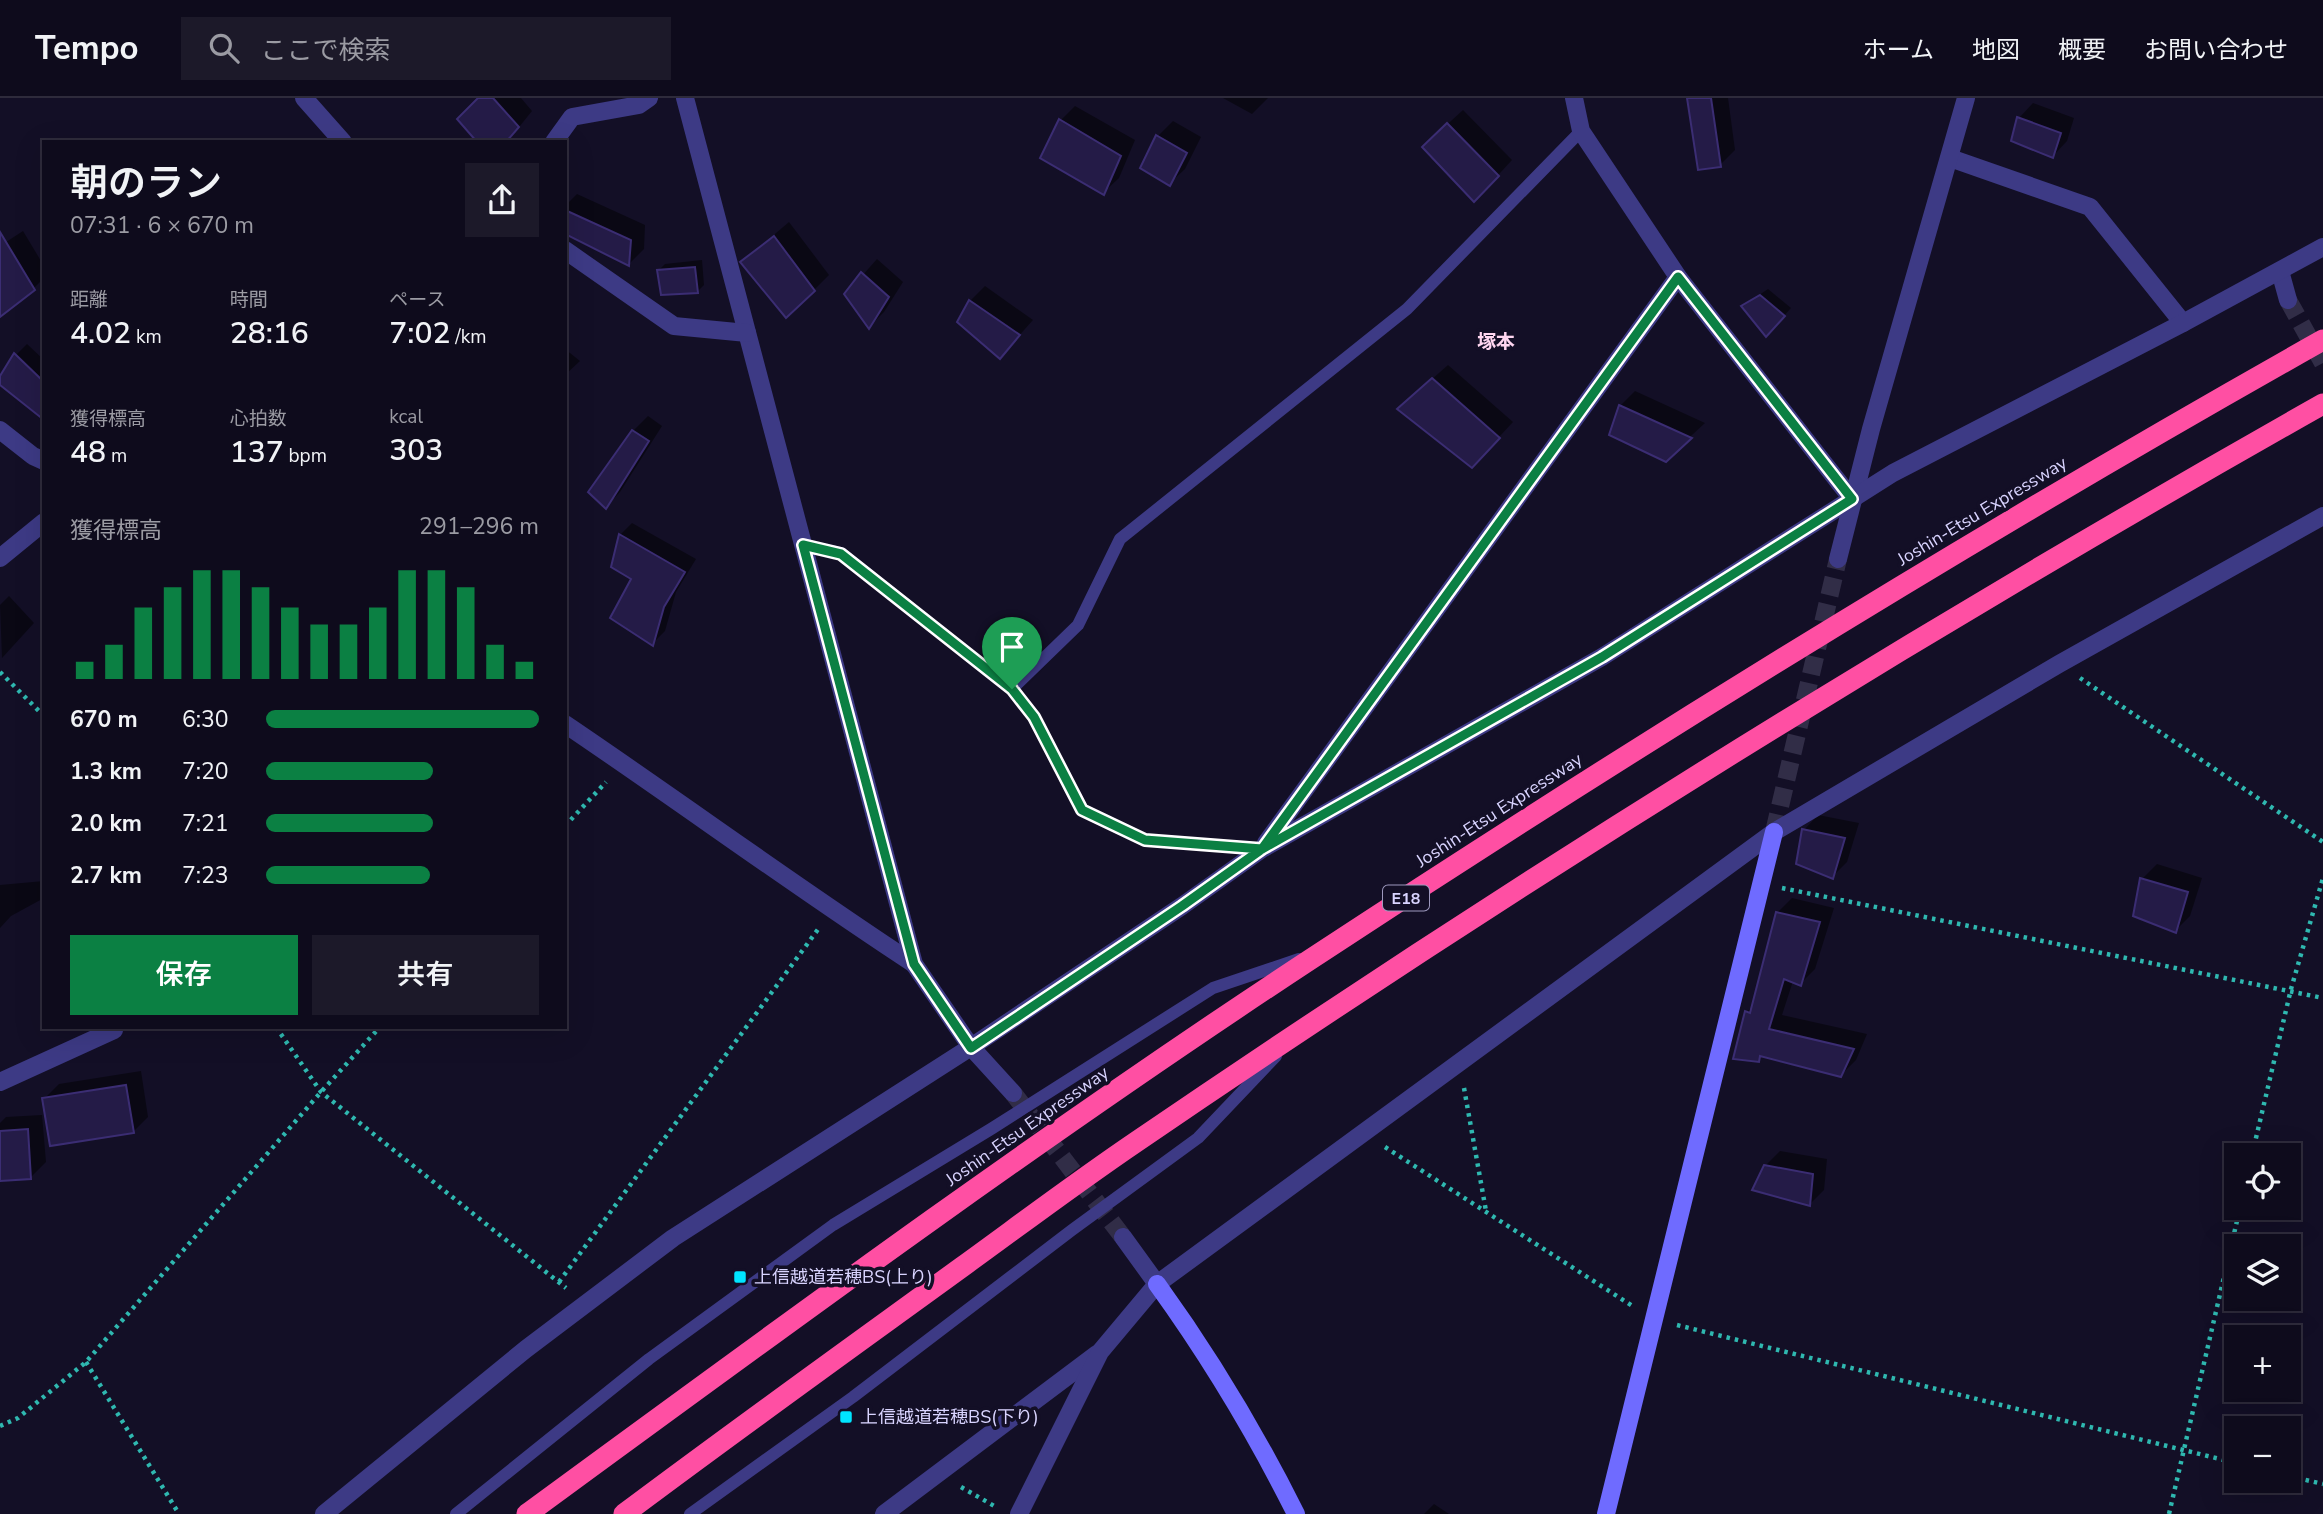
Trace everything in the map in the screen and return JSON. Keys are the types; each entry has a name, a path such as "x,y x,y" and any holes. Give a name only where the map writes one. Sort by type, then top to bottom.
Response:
{"highway":[{"name":"Joshin-Etsu Expressway","path":"527,1514 1056,1133 1326,950 1723,694 2151,437 2323,340"},
{"path":"624,1514 745,1423 1131,1146 1301,1030 1550,867 1966,610 2323,404"}],"street":[{"path":"304,98 341,140"},
{"path":"555,140 572,117 639,106 649,98"},
{"path":"685,98 914,964 971,1048 1013,1093"},
{"path":"1574,98 1581,131 1678,277 1852,499"},
{"path":"1838,559 1852,499 1966,98"},
{"path":"1950,158 2090,207 2183,323"},
{"path":"324,1514 526,1349 673,1238 971,1048 1262,849 1602,657 1893,473 2183,323 2323,247"},
{"path":"567,251 674,327 747,333"},
{"path":"2280,271 2288,300"},
{"path":"1262,849 1678,277"},
{"path":"0,430 42,460"},
{"path":"884,1514 1100,1352 1157,1284 1459,1060 1774,832 2059,664 2323,516"},
{"path":"0,558 42,524"},
{"path":"567,725 832,911 914,964"},
{"path":"1606,1514 1774,832"},
{"path":"0,1082 114,1030"},
{"path":"1122,1237 1177,1311 1267,1457 1296,1514"},
{"path":"1019,1514 1100,1352"}],"lane":[{"path":"1012,689 1078,625 1120,539 1407,309 1581,131"},
{"path":"803,545 841,554 1012,689 1034,717 1082,810 1145,840 1262,849"},
{"path":"456,1514 649,1359 833,1225 991,1129 1213,988 1326,950"},
{"path":"690,1514 853,1396 1198,1138 1301,1030"}],"path":[{"path":"2059,664 2323,842"},
{"path":"0,672 42,714"},
{"path":"567,824 623,763"},
{"path":"2255,1143 2291,989 2323,878"},
{"path":"1761,883 2291,989 2323,998"},
{"path":"559,1282 832,911"},
{"path":"277,1029 321,1092 586,1304"},
{"path":"0,1426 18,1418 86,1362 378,1029"},
{"path":"1459,1060 1486,1212"},
{"path":"1363,1133 1654,1320 2224,1461"},
{"path":"2169,1514 2237,1220"},
{"path":"86,1362 179,1514"},
{"path":"938,1474 997,1507"},
{"path":"2301,1479 2323,1484"}],"building":[{"path":"478,98 493,98 519,127 508,140 475,140 457,119"},
{"path":"1687,98 1711,98 1721,167 1698,170"},
{"path":"2017,117 2061,133 2053,158 2011,141"},
{"path":"1059,119 1121,156 1104,195 1040,158"},
{"path":"1447,123 1499,176 1474,202 1422,147"},
{"path":"1156,135 1187,153 1170,186 1140,168"},
{"path":"567,211 631,240 629,266 567,235"},
{"path":"0,232 35,290 0,317"},
{"path":"774,236 815,291 786,318 740,262"},
{"path":"695,267 698,293 661,295 657,270"},
{"path":"861,272 889,297 869,329 844,294"},
{"path":"1760,295 1785,316 1766,337 1741,306"},
{"path":"969,300 1020,335 1000,359 957,322"},
{"path":"14,353 42,380 42,418 0,385 0,376"},
{"path":"1432,378 1500,438 1472,468 1397,409"},
{"path":"1619,405 1692,438 1666,462 1609,435"},
{"path":"632,430 649,441 606,509 588,492"},
{"path":"619,534 685,572 664,607 653,646 610,618 631,579 611,567"},
{"path":"1802,829 1845,838 1833,879 1796,864"},
{"path":"2140,878 2188,892 2176,933 2133,916"},
{"path":"1776,912 1820,922 1801,986 1784,979 1769,1029 1854,1049 1841,1077 1760,1056 1759,1062 1733,1059 1745,1011 1750,1013"},
{"path":"126,1085 134,1133 50,1146 42,1098"},
{"path":"28,1129 31,1179 0,1181 0,1131"},
{"path":"1764,1165 1813,1174 1810,1206 1752,1190"}],"tunnel":[{"path":"2288,300 2323,363"},
{"path":"1774,832 1838,559"},
{"path":"1013,1093 1123,1237"}],"place":[{"name":"上信越道若穂BS(上り)","path":"740,1277"},
{"name":"上信越道若穂BS(下り)","path":"846,1417"}],"district":[{"name":"塚本","path":"1496,341"}],"route":[{"path":"1012,689 841,554 803,545 914,964 971,1048 1262,849 1602,657 1852,499 1678,277 1262,849 1145,840 1082,810 1034,717 1012,689"}]}
